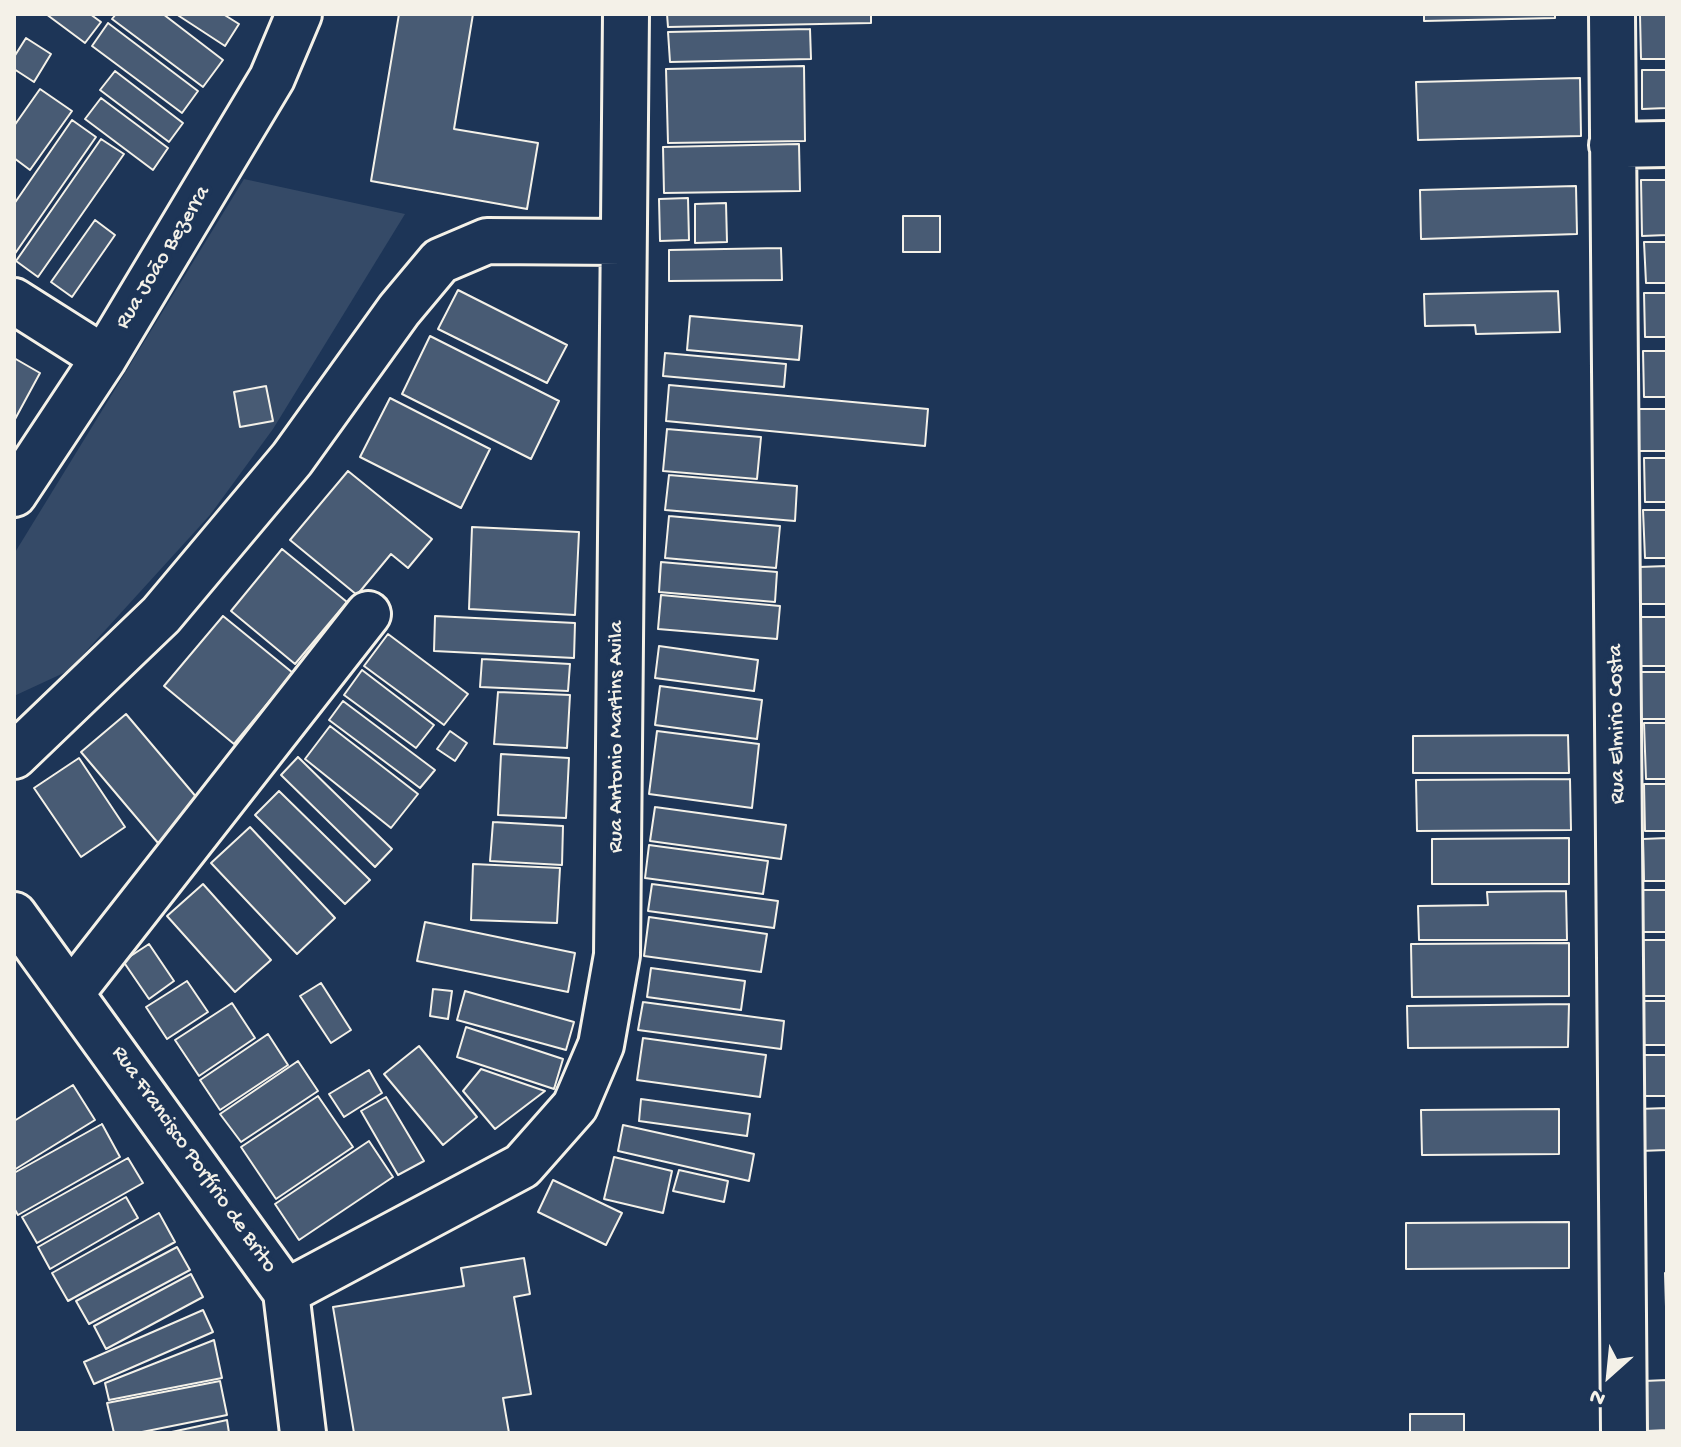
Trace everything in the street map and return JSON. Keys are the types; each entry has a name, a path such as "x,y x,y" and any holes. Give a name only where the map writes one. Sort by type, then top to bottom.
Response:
{"street":[{"name":"Rua João Bezerra","path":"14,494 104,358 272,78 299,14"},
{"name":"Rua Antonio Martins Avila","path":"286,1292 522,1166 575,1106 601,1045 617,955 626,14"},
{"name":"Rua Elmirio Costa","path":"1612,14 1624,1433"},
{"path":"1612,145 1667,144"},
{"path":"14,756 161,615 292,459 399,310 440,261 487,241 622,242"},
{"path":"14,301 104,358"},
{"path":"72,992 368,614"},
{"name":"Rua Francisco Porfírio de Brito","path":"14,915 286,1292 303,1433"}],"shaded area":[{"path":"244,179 405,214 273,429 210,515 68,671 14,696 14,554"}],"building":[{"path":"46,14 90,14 101,22 85,43"},
{"path":"116,14 163,14 223,60 203,87 112,19"},
{"path":"176,14 223,14 239,24 225,46"},
{"path":"399,14 473,14 454,129 538,143 527,209 371,181"},
{"path":"667,14 871,14 871,23 668,27"},
{"path":"1424,14 1555,14 1555,18 1424,21"},
{"path":"1640,15 1667,15 1667,59 1641,59"},
{"path":"108,23 198,91 182,113 92,46"},
{"path":"810,29 811,59 670,62 668,32"},
{"path":"26,38 51,54 34,82 14,69 14,57"},
{"path":"804,66 805,141 668,143 666,69"},
{"path":"1642,70 1667,70 1667,108 1642,109"},
{"path":"115,71 183,123 169,142 100,90"},
{"path":"1580,78 1581,136 1418,140 1416,82"},
{"path":"40,89 72,111 30,170 14,158 14,126"},
{"path":"101,98 168,148 153,170 85,119"},
{"path":"72,120 96,137 14,255 14,204"},
{"path":"101,139 124,154 38,277 16,261"},
{"path":"799,144 800,191 664,193 663,147"},
{"path":"1641,180 1667,180 1667,235 1642,236"},
{"path":"1576,186 1577,234 1421,239 1420,190"},
{"path":"688,198 689,240 660,241 659,199"},
{"path":"726,203 727,242 695,243 695,204"},
{"path":"903,216 940,216 940,252 903,252"},
{"path":"95,220 115,235 72,297 51,282"},
{"path":"1644,242 1667,242 1667,283 1646,283"},
{"path":"781,248 782,280 669,281 669,250"},
{"path":"458,290 567,345 547,383 438,329"},
{"path":"1558,291 1560,332 1476,334 1475,325 1425,326 1424,294"},
{"path":"1644,293 1667,293 1667,337 1645,337"},
{"path":"690,316 802,326 799,360 687,350"},
{"path":"430,336 559,401 531,459 402,394"},
{"path":"1643,351 1667,351 1667,397 1644,397"},
{"path":"665,353 786,364 784,387 663,376"},
{"path":"14,358 40,373 14,421"},
{"path":"669,385 928,409 925,446 666,421"},
{"path":"266,386 273,421 240,427 234,392"},
{"path":"390,398 490,449 461,508 360,457"},
{"path":"1638,409 1667,409 1667,451 1639,451"},
{"path":"667,429 761,437 757,479 663,471"},
{"path":"1644,458 1667,458 1667,502 1645,502"},
{"path":"348,471 432,539 408,568 391,554 357,595 290,540"},
{"path":"669,475 797,486 795,521 665,510"},
{"path":"1643,510 1667,510 1667,558 1645,558"},
{"path":"669,516 780,526 776,568 665,558"},
{"path":"472,527 579,532 575,615 469,609"},
{"path":"282,549 347,602 295,664 231,611"},
{"path":"661,562 777,572 775,602 659,592"},
{"path":"1667,566 1667,604 1640,604 1639,567"},
{"path":"661,595 780,606 777,639 658,629"},
{"path":"223,616 293,673 234,744 164,686"},
{"path":"435,616 575,623 574,658 434,651"},
{"path":"1637,617 1667,617 1667,666 1638,666"},
{"path":"388,634 468,694 444,725 364,666"},
{"path":"659,646 758,660 754,691 655,678"},
{"path":"482,659 570,664 568,691 480,687"},
{"path":"362,670 434,725 416,748 344,695"},
{"path":"1639,672 1667,672 1667,719 1640,719"},
{"path":"660,686 762,700 757,739 655,725"},
{"path":"498,692 570,695 567,748 494,744"},
{"path":"343,701 435,770 420,788 329,720"},
{"path":"126,714 203,805 158,843 81,752"},
{"path":"1644,723 1667,723 1667,779 1646,779"},
{"path":"330,726 418,794 391,828 305,759"},
{"path":"450,731 467,743 455,761 437,749"},
{"path":"657,731 759,744 752,808 649,794"},
{"path":"1568,735 1569,773 1413,773 1413,736"},
{"path":"501,754 569,758 566,818 498,815"},
{"path":"298,757 392,849 375,867 281,775"},
{"path":"79,758 125,827 81,857 34,788"},
{"path":"1570,779 1571,830 1417,831 1416,780"},
{"path":"1644,784 1667,784 1667,831 1645,831"},
{"path":"279,791 370,880 345,904 255,815"},
{"path":"655,807 786,825 781,859 650,841"},
{"path":"493,822 563,826 562,865 490,861"},
{"path":"250,827 335,918 297,954 211,863"},
{"path":"1569,838 1569,884 1432,884 1432,839"},
{"path":"1667,838 1667,881 1644,881 1643,839"},
{"path":"649,845 768,861 763,894 645,878"},
{"path":"473,864 560,868 557,923 471,920"},
{"path":"203,884 271,960 235,992 167,916"},
{"path":"652,884 778,901 774,928 648,911"},
{"path":"1640,890 1667,890 1667,932 1641,932"},
{"path":"1566,891 1567,940 1419,940 1418,906 1488,905 1487,892"},
{"path":"649,917 767,934 761,972 644,956"},
{"path":"425,922 575,953 568,992 417,961"},
{"path":"1643,940 1667,940 1667,996 1643,996"},
{"path":"1569,943 1569,996 1412,997 1411,944"},
{"path":"149,944 174,981 149,999 123,961"},
{"path":"651,968 745,981 741,1010 647,997"},
{"path":"187,981 208,1012 167,1039 146,1007"},
{"path":"321,983 351,1030 331,1043 300,996"},
{"path":"433,989 452,991 448,1019 430,1016"},
{"path":"465,991 574,1022 566,1050 457,1020"},
{"path":"1643,1001 1667,1001 1667,1045 1644,1045"},
{"path":"643,1002 784,1021 781,1049 638,1030"},
{"path":"232,1003 255,1038 199,1076 175,1040"},
{"path":"1569,1004 1568,1047 1408,1048 1407,1006"},
{"path":"466,1027 563,1059 554,1089 457,1057"},
{"path":"268,1034 288,1065 220,1110 200,1080"},
{"path":"643,1038 766,1055 760,1097 637,1080"},
{"path":"419,1046 477,1117 443,1145 384,1074"},
{"path":"1643,1055 1667,1055 1667,1096 1643,1096"},
{"path":"298,1061 318,1091 241,1142 220,1114"},
{"path":"481,1069 545,1091 495,1129 463,1091"},
{"path":"369,1070 382,1093 344,1117 329,1094"},
{"path":"73,1085 95,1120 14,1170 14,1121"},
{"path":"318,1096 353,1147 276,1199 241,1147"},
{"path":"386,1097 424,1161 398,1175 361,1111"},
{"path":"641,1099 750,1114 747,1136 639,1121"},
{"path":"1667,1108 1667,1150 1640,1151 1638,1109"},
{"path":"1559,1109 1559,1154 1422,1155 1421,1110"},
{"path":"102,1124 120,1157 18,1215 14,1208 14,1173"},
{"path":"623,1125 754,1154 749,1181 618,1151"},
{"path":"369,1141 393,1177 299,1240 275,1204"},
{"path":"614,1157 672,1171 663,1213 604,1199"},
{"path":"128,1158 143,1183 37,1243 22,1217"},
{"path":"679,1170 728,1181 724,1202 673,1191"},
{"path":"553,1180 622,1213 606,1245 538,1212"},
{"path":"126,1197 138,1218 50,1269 38,1247"},
{"path":"159,1213 175,1242 68,1301 52,1273"},
{"path":"1569,1222 1569,1268 1406,1269 1406,1223"},
{"path":"177,1247 190,1270 89,1324 76,1301"},
{"path":"524,1258 530,1294 514,1297 531,1394 503,1398 509,1433 354,1433 333,1307 464,1286 461,1268"},
{"path":"1665,1273 1667,1273 1667,1340"},
{"path":"191,1274 203,1297 106,1349 94,1326"},
{"path":"203,1310 213,1332 94,1384 84,1362"},
{"path":"214,1340 222,1378 109,1400 105,1383"},
{"path":"1667,1380 1667,1430 1646,1431 1644,1381"},
{"path":"220,1381 227,1415 137,1433 114,1433 107,1403"},
{"path":"1410,1414 1464,1414 1464,1433 1410,1433"},
{"path":"227,1420 229,1433 167,1433"}]}
